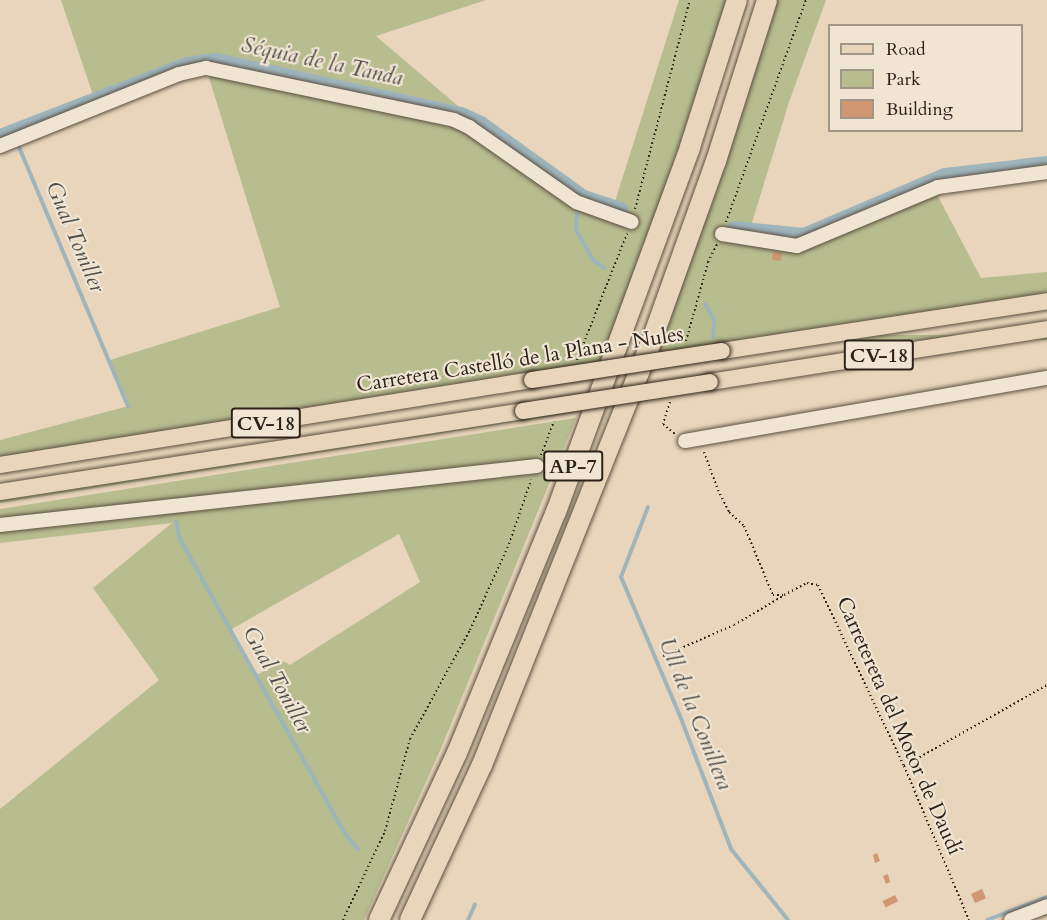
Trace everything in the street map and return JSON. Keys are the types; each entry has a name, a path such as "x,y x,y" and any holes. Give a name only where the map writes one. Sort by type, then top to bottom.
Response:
{"highway":[{"name":"AP-7","path":"379,920 457,753 556,512 690,147 736,0"},
{"name":"AP-7","path":"410,920 482,765 649,348 716,161 766,0"}],"main road":[{"name":"Carretera Castelló de la Plana - Nules","path":"0,465 1047,301"},
{"name":"CV-18","path":"0,492 1047,329"}],"street":[{"path":"0,146 179,74 207,68 454,120 470,127 576,202 632,222"},
{"path":"722,234 797,246 938,187 1047,171"},
{"path":"692,440 1047,378"},
{"path":"0,525 537,466"},
{"path":"417,920 482,765"},
{"path":"1011,920 1047,906"}],"path":[{"path":"722,234 806,0"},
{"path":"692,440 729,512 744,526 763,579 773,595 784,595"},
{"name":"Carretereta del Motor de Daudí","path":"784,595 807,583 818,585 904,766 969,920"},
{"path":"663,656 734,625 784,595"},
{"path":"904,766 1047,686"}],"green space":[{"path":"61,0 486,0 376,36 465,112 470,127 610,217 679,0 729,0 605,362 0,458 0,440 129,406 110,360 280,307 206,68 97,107"},
{"path":"775,0 826,0 789,102 747,239 797,246 934,189 981,278 1047,272 1047,295 653,355"},
{"path":"632,335 1047,335 1047,340 632,340"},
{"path":"579,408 577,412 0,503 0,498"},
{"path":"576,418 442,746 364,920 0,920 0,809 159,680 93,588 172,523 0,543 0,509","holes":["399,534 420,582 290,665 283,661 255,676 230,630"]}],"building":[{"path":"773,252 782,253 781,261 772,260"},
{"path":"877,853 880,861 875,863 873,855"},
{"path":"888,874 890,882 886,884 883,876"},
{"path":"982,889 986,898 975,903 971,894"},
{"path":"895,895 898,901 886,908 883,901"}],"waterway":[{"name":"Séquia de la Tanda","path":"0,136 187,64 217,60 461,114 481,123 584,197 621,209"},
{"name":"Gual Toniller","path":"19,147 128,406"},
{"name":"Séquia de la Tanda","path":"734,228 804,235 945,175 1047,163"},
{"name":"Ull de la Conillera","path":"577,211 576,230 593,260 605,268"},
{"name":"Ull de la Conillera","path":"705,304 714,320 713,337"},
{"name":"Ull de la Conillera","path":"648,507 621,577 680,716 731,849 788,920"},
{"name":"Gual Toniller","path":"176,522 180,539 232,633 344,832 358,849"},
{"path":"987,920 1047,897"},
{"name":"Gual Toniller","path":"468,920 475,904"}]}
